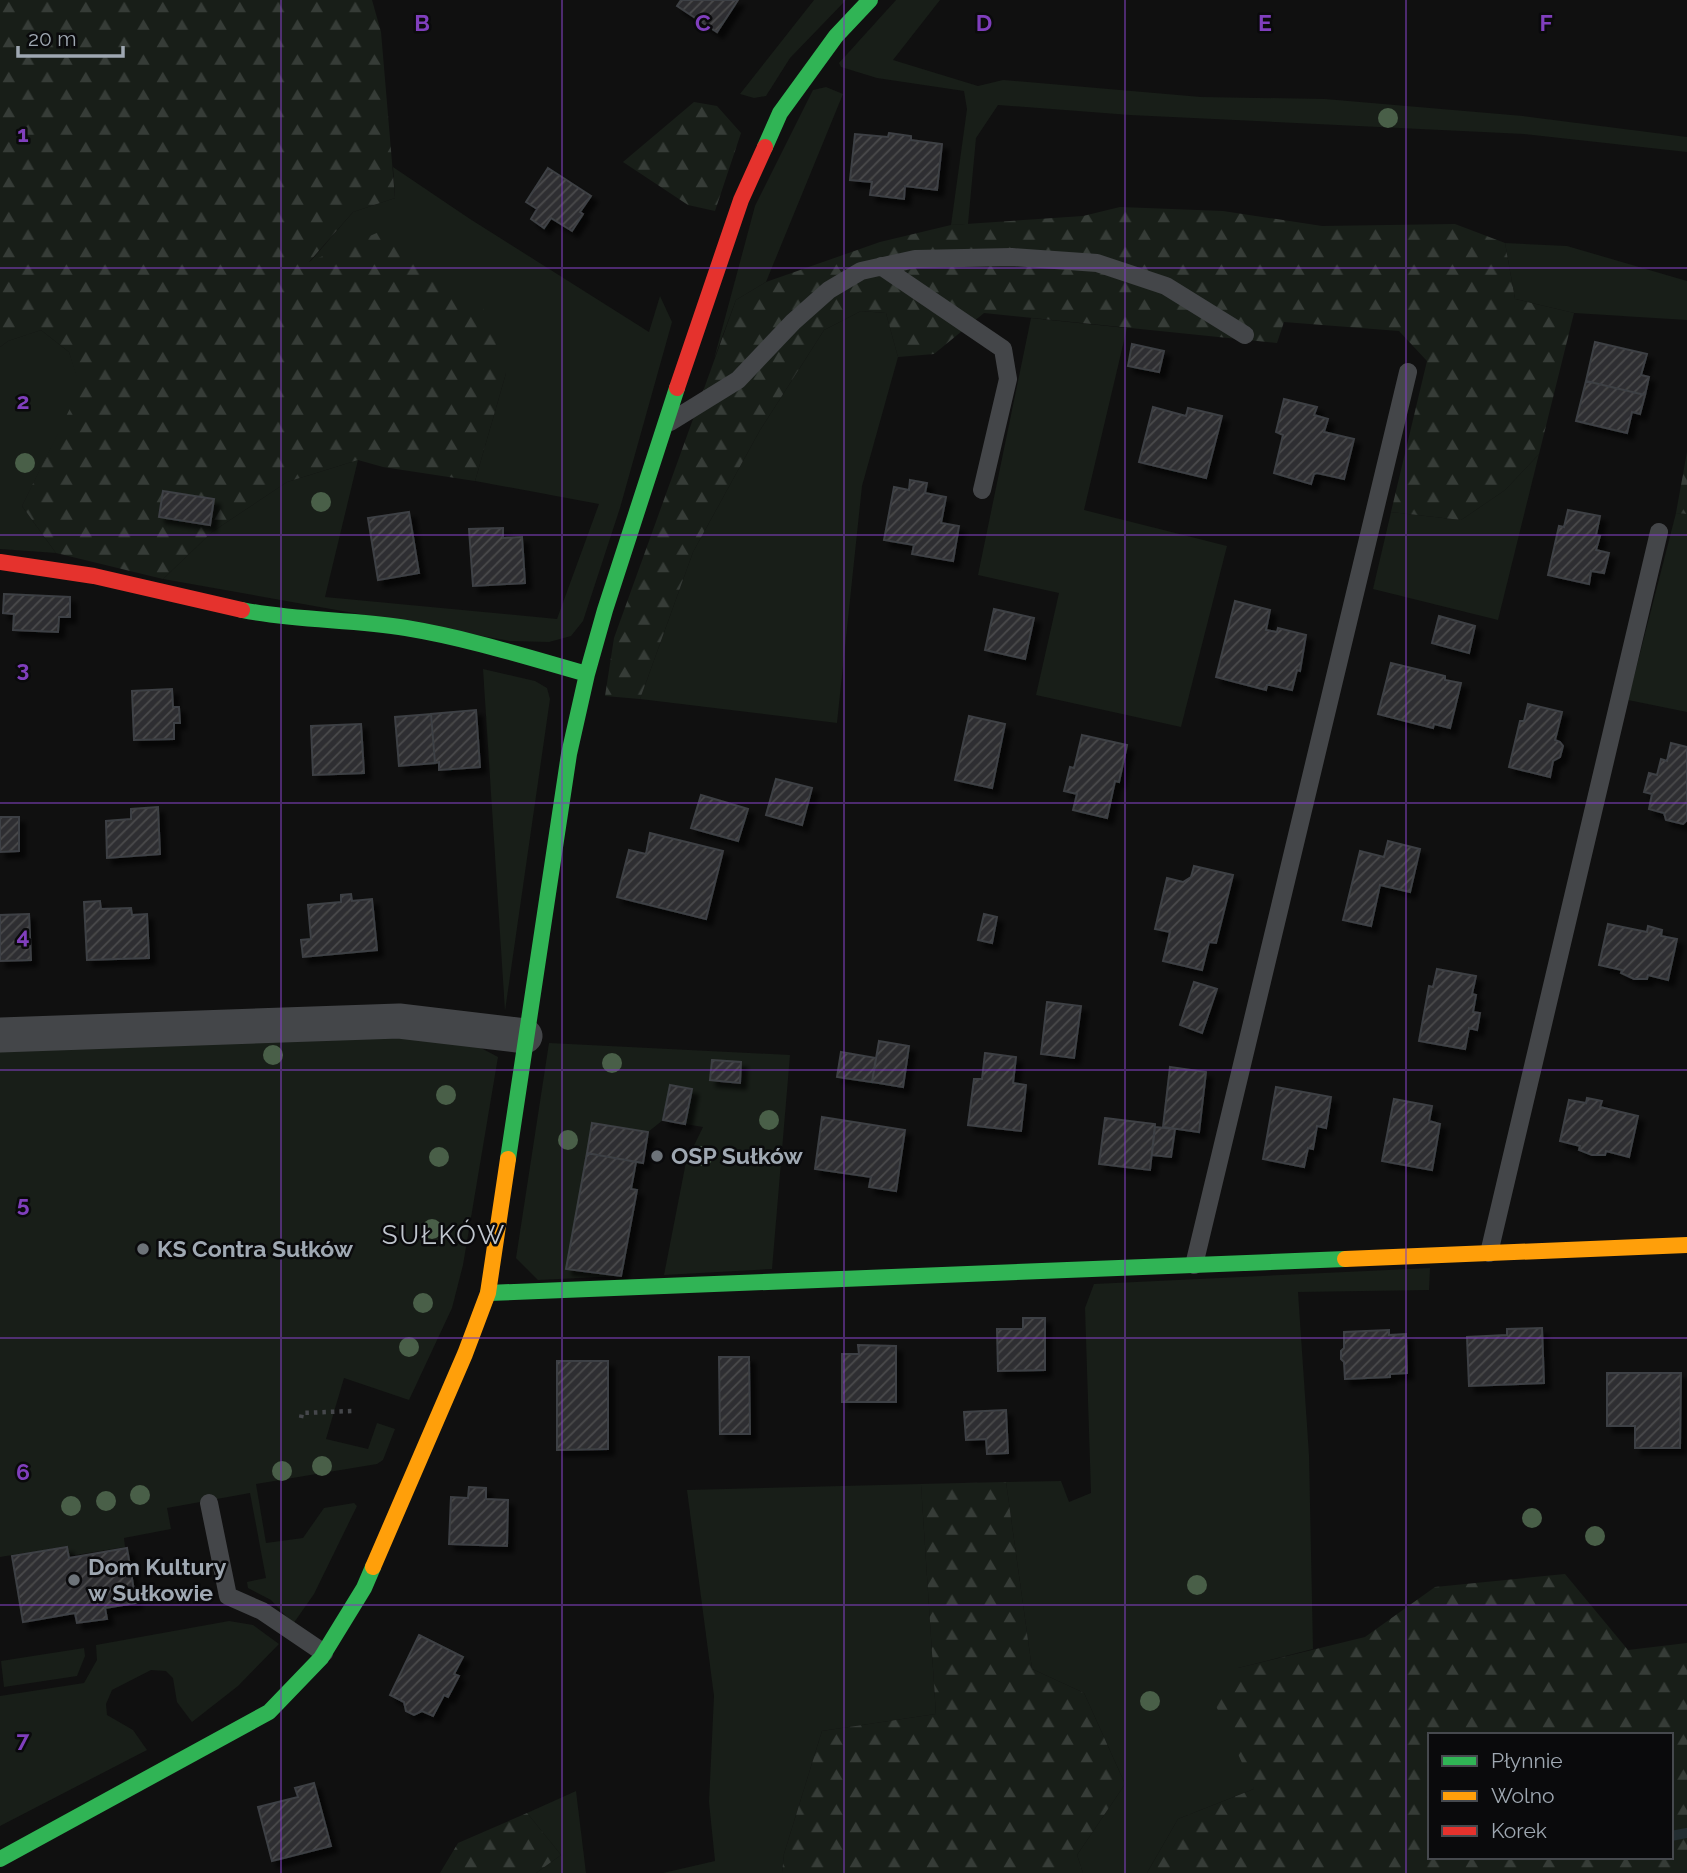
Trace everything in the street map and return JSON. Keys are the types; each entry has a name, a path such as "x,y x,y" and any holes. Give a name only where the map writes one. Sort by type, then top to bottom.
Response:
{"street":[{"path":"0,1859 269,1712 324,1653 364,1588 465,1354 488,1293 569,754 587,674 664,425 741,200 780,113 836,36 870,0"},
{"path":"0,562 40,565 250,611 301,619 406,628 587,674"},
{"path":"0,1035 399,1021 525,1036"},
{"path":"488,1293 1687,1245"}],"lane":[{"path":"664,425 738,380 829,289 861,271 915,259 1012,257 1097,263 1166,286 1245,335"},
{"path":"881,267 1003,349 1008,379 982,490"},
{"path":"1194,1265 1408,372"},
{"path":"1489,1253 1659,532"},
{"path":"209,1503 228,1596 262,1611 324,1653"}],"path":[{"path":"301,1418 302,1413 352,1411"}],"green space":[{"path":"0,0 372,0 381,32 395,198 353,212 309,262 379,232 483,307 506,373 475,481 383,467 358,460 287,482 212,532 163,579 56,553 22,506 80,388 69,352 41,330 8,341 0,347"},
{"path":"814,0 846,0 790,58 766,96 754,98 740,94"},
{"path":"896,0 940,0 893,60 978,86 1003,80 1201,97 1325,99 1523,116 1687,137 1687,152 1524,134 1130,115 998,105 976,138 968,224 951,225 967,109 964,91 877,78 841,67 839,63"},
{"path":"826,87 843,94 766,282 736,300 714,359 755,206 813,90"},
{"path":"694,102 717,106 741,133 715,211 688,205 623,162"},
{"path":"393,167 649,332 660,296 672,322 620,508 583,621 571,636 549,642 510,641 163,579 212,532 287,482 358,460 325,597 557,619 599,504 475,481 506,373 308,264 353,212 395,198"},
{"path":"1120,207 1223,211 1322,226 1455,224 1505,243 1515,299 1574,313 1539,454 1505,490 1461,520 1391,512 1427,361 1399,331 1284,322 1277,343 984,313 934,354 898,357 886,313 861,311 824,330 760,430 693,552 640,699 605,696 614,638 736,300 766,282 880,242 951,225 1083,216"},
{"path":"1505,243 1567,246 1687,281 1687,320 1574,313 1515,299"},
{"path":"861,311 886,313 898,357 862,486 837,723 640,699 693,552 760,430 824,330"},
{"path":"1031,318 1127,328 1084,510 1227,546 1181,727 1036,695 1059,593 978,575"},
{"path":"41,330 69,352 81,388 22,506 56,553 0,549 0,347 8,341"},
{"path":"1687,452 1687,514 1676,513"},
{"path":"1539,454 1498,620 1373,589 1391,512 1461,520 1505,490"},
{"path":"1676,513 1687,514 1687,712 1628,700"},
{"path":"483,669 535,681 547,688 550,699 505,1011"},
{"path":"290,1035 462,1038 498,1057 463,1265 452,1308 409,1400 344,1378 326,1439 368,1449 377,1423 395,1429 383,1460 377,1464 256,1484 266,1543 303,1538 324,1508 354,1503 357,1506 314,1594 293,1624 271,1600 248,1588 247,1582 266,1578 250,1493 167,1508 171,1529 124,1538 125,1547 70,1556 67,1546 0,1557 0,1051"},
{"path":"549,1043 790,1055 772,1269 664,1275 686,1162 703,1127 685,1124 691,1089 670,1085 663,1120 648,1132 592,1124 566,1269 621,1276 538,1280 516,1258","holes":["712,1060 741,1062 740,1082 711,1080"]},
{"path":"1430,1268 1429,1290 1298,1292 1309,1455 1313,1649 1238,1668 1254,1789 1178,1819 1147,1873 1083,1873 1077,1855 1125,1784 1084,1693 1032,1669 1006,1482 1061,1481 1069,1502 1091,1493 1085,1308 1094,1284"},
{"path":"1006,1482 1032,1669 1084,1693 1125,1784 1077,1855 1083,1873 782,1873 784,1854 822,1731 936,1714 921,1484"},
{"path":"921,1484 936,1714 822,1731 784,1854 782,1873 663,1873 715,1861 709,1802 714,1696 687,1490"},
{"path":"1565,1574 1628,1650 1687,1643 1687,1873 1147,1873 1178,1819 1254,1789 1211,1695 1238,1668 1365,1637 1435,1587"},
{"path":"229,1621 253,1625 279,1644 238,1686 192,1722 177,1702 173,1678 166,1671 151,1670 112,1690 106,1704 107,1715 133,1730 147,1750 0,1826 0,1696 84,1683 97,1660 96,1645"},
{"path":"84,1648 85,1656 77,1676 4,1687 1,1661"},
{"path":"576,1791 586,1873 536,1873 561,1855 527,1813"},
{"path":"527,1813 561,1855 536,1873 440,1873 458,1843"}],"building":[{"path":"681,0 738,0 717,32 677,6"},
{"path":"889,133 911,136 911,140 942,144 937,190 905,186 904,199 870,195 872,182 850,180 855,134 888,137"},
{"path":"548,168 591,196 572,231 551,218 544,228 531,219 537,209 526,202"},
{"path":"1595,342 1647,354 1641,375 1649,377 1645,395 1586,381"},
{"path":"1132,344 1164,351 1159,372 1128,366"},
{"path":"1586,381 1645,395 1640,414 1632,412 1627,433 1576,421"},
{"path":"1284,399 1317,407 1314,415 1328,419 1324,432 1354,439 1344,479 1317,473 1314,474 1311,484 1274,473 1283,435 1276,432"},
{"path":"1153,407 1186,416 1188,408 1222,416 1206,478 1139,462"},
{"path":"910,480 927,483 925,493 946,497 941,523 959,526 953,561 912,554 914,545 884,540 894,487 909,490"},
{"path":"163,491 214,499 210,525 159,517"},
{"path":"1568,510 1600,516 1596,535 1600,536 1596,550 1609,553 1604,573 1591,571 1589,584 1548,575 1559,526 1564,527"},
{"path":"409,512 419,573 378,580 368,518"},
{"path":"503,528 503,538 522,537 525,583 473,586 469,529"},
{"path":"4,594 70,597 70,617 59,617 58,632 13,630 14,614 3,613"},
{"path":"1235,601 1270,610 1266,630 1277,632 1278,628 1306,635 1300,671 1297,670 1292,690 1267,685 1266,690 1216,677"},
{"path":"994,609 1034,618 1025,659 985,650"},
{"path":"1439,616 1475,626 1469,653 1432,643"},
{"path":"1391,663 1445,676 1445,680 1461,683 1450,728 1434,724 1433,728 1378,714"},
{"path":"172,689 173,707 179,707 180,723 174,723 174,739 134,740 132,691"},
{"path":"1528,704 1562,712 1555,740 1563,746 1560,757 1553,761 1550,777 1509,767 1520,721 1524,721"},
{"path":"476,710 480,767 439,770 439,762 435,763 431,714"},
{"path":"431,714 435,763 399,766 395,717"},
{"path":"969,716 1005,724 992,788 955,780"},
{"path":"361,724 364,773 313,775 311,726"},
{"path":"1082,735 1127,745 1107,818 1073,810 1077,794 1064,791 1070,767 1074,768"},
{"path":"1671,743 1687,747 1687,820 1683,824 1666,820 1664,813 1649,809 1652,794 1644,792 1649,773 1657,775 1661,759 1667,761"},
{"path":"776,779 812,788 802,825 766,815"},
{"path":"701,795 748,809 738,841 691,828"},
{"path":"158,807 160,854 107,858 106,821 131,819 131,809"},
{"path":"0,817 19,817 19,851 0,852"},
{"path":"650,833 723,851 706,919 617,897 629,850 646,854"},
{"path":"1388,841 1420,849 1410,892 1380,885 1371,926 1343,920 1360,851 1384,857"},
{"path":"1194,866 1233,875 1216,943 1209,942 1202,970 1163,961 1170,932 1155,929 1167,878 1183,882 1191,877"},
{"path":"351,894 352,901 372,899 377,950 303,957 301,940 311,939 308,905 341,902 341,895"},
{"path":"100,901 101,909 131,908 132,915 147,914 149,958 87,960 84,902"},
{"path":"29,914 31,960 0,961 0,915"},
{"path":"984,914 997,917 992,943 978,940"},
{"path":"1608,924 1647,932 1648,926 1662,930 1661,936 1677,939 1668,980 1648,975 1647,979 1634,979 1621,973 1622,970 1599,965"},
{"path":"1437,969 1476,976 1472,994 1476,995 1473,1012 1480,1013 1477,1030 1469,1028 1465,1049 1419,1041 1429,986 1433,987"},
{"path":"1194,982 1217,989 1202,1033 1180,1025"},
{"path":"1047,1002 1081,1006 1074,1058 1041,1054"},
{"path":"879,1041 909,1046 903,1087 872,1082"},
{"path":"841,1052 876,1058 872,1082 837,1077"},
{"path":"985,1053 1016,1057 1013,1083 1026,1085 1021,1131 968,1125 974,1079 982,1079"},
{"path":"712,1060 741,1062 740,1083 710,1080"},
{"path":"1170,1067 1206,1072 1199,1132 1163,1127"},
{"path":"670,1085 692,1089 685,1124 663,1120"},
{"path":"1276,1087 1331,1097 1326,1128 1317,1126 1313,1149 1308,1148 1304,1167 1263,1159"},
{"path":"1587,1098 1602,1101 1600,1107 1638,1116 1629,1157 1606,1151 1605,1155 1592,1155 1579,1150 1580,1146 1560,1141 1569,1100 1586,1103"},
{"path":"1394,1099 1432,1106 1429,1121 1440,1124 1432,1170 1382,1161"},
{"path":"822,1117 905,1130 896,1191 869,1187 871,1177 815,1169"},
{"path":"1105,1118 1155,1124 1150,1170 1099,1164"},
{"path":"592,1123 648,1132 643,1163 587,1153"},
{"path":"1155,1127 1175,1129 1171,1157 1152,1155"},
{"path":"587,1153 636,1162 631,1189 637,1190 621,1276 566,1269"},
{"path":"1023,1318 1045,1318 1045,1370 998,1371 997,1329 1023,1329"},
{"path":"1542,1328 1544,1383 1469,1386 1467,1337 1507,1335 1507,1329"},
{"path":"1389,1330 1389,1335 1406,1334 1407,1373 1390,1374 1390,1377 1345,1379 1344,1362 1341,1359 1344,1332"},
{"path":"858,1345 896,1346 896,1402 842,1402 842,1354 859,1354"},
{"path":"719,1357 749,1357 750,1434 720,1434"},
{"path":"557,1361 608,1361 608,1449 557,1450"},
{"path":"1607,1373 1681,1373 1680,1448 1635,1448 1635,1426 1607,1426"},
{"path":"1006,1410 1008,1453 987,1454 986,1439 966,1440 964,1412"},
{"path":"469,1487 486,1488 486,1499 508,1500 507,1546 449,1544 451,1497 468,1498"},
{"name":"Dom Kultury w Sułkowie","path":"67,1547 69,1558 127,1548 136,1603 105,1608 107,1619 77,1623 75,1613 23,1622 12,1556"},
{"path":"419,1635 463,1657 454,1674 459,1676 448,1697 444,1695 433,1716 422,1711 414,1715 406,1711 404,1702 390,1695"},
{"path":"314,1783 331,1846 272,1861 258,1807 298,1797 295,1788"}],"waterway":[{"path":"1673,1836 1687,1833"}],"traffic: fast":[{"path":"765,147 780,113 836,36 870,0"},
{"path":"508,1159 569,754 605,610 677,388"},
{"path":"242,610 429,632 587,674"},
{"path":"488,1293 1345,1259"},
{"path":"0,1859 269,1712 321,1658 364,1588 373,1567"}],"traffic: slow":[{"path":"373,1567 465,1354 488,1293 508,1159"},
{"path":"1345,1259 1687,1245"}],"traffic: jam":[{"path":"677,388 741,200 765,147"},
{"path":"0,562 94,576 242,610"}],"place":[{"name":"OSP Sułków","path":"657,1156"},
{"name":"KS Contra Sułków","path":"143,1249"},
{"name":"Dom Kultury w Sułkowie","path":"74,1580"}],"district":[{"name":"SUŁKÓW","path":"444,1235"}]}
